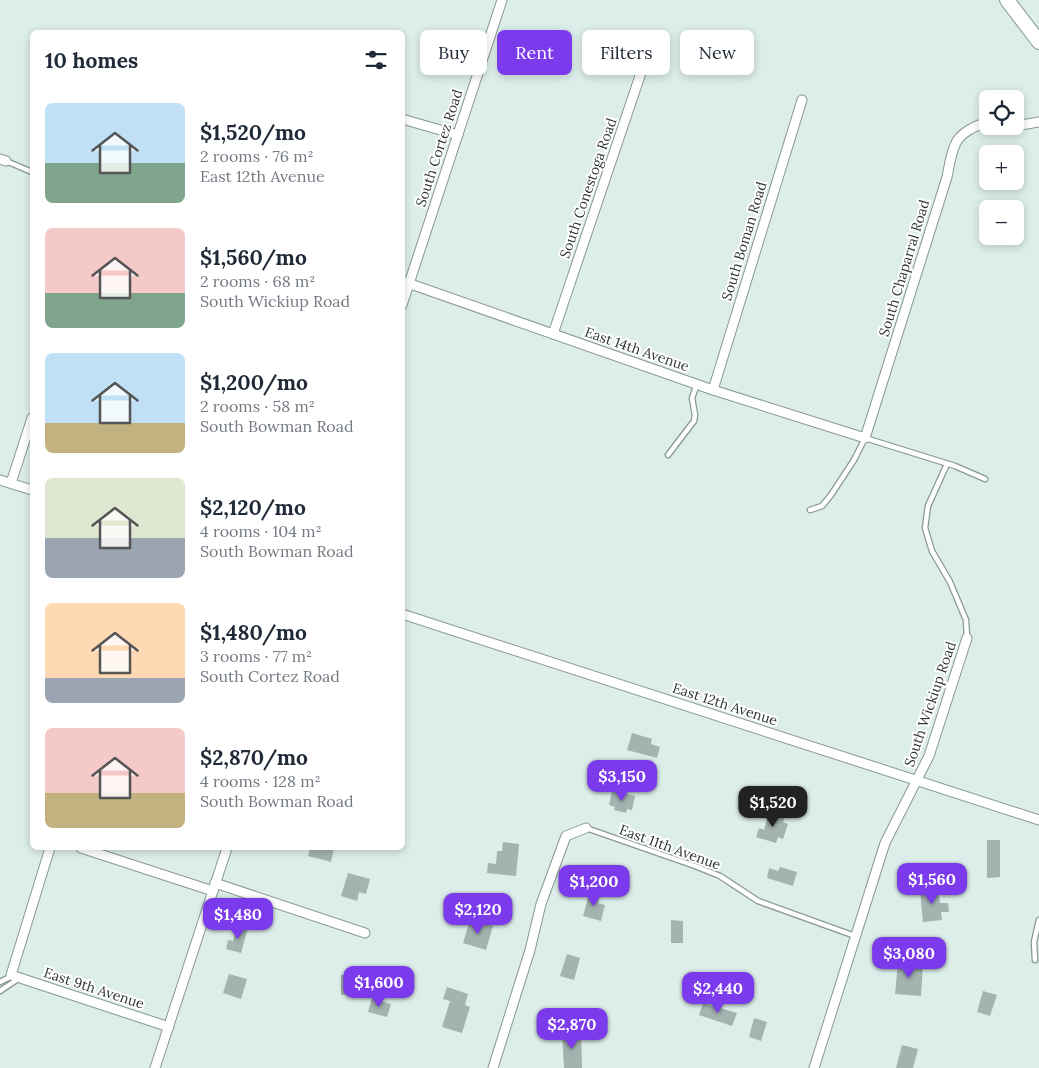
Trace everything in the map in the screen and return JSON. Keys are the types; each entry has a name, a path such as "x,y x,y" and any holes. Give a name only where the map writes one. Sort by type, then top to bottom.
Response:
{"main road":[{"path":"1007,0 1039,42"}],"street":[{"name":"South Cortez Road","path":"406,282 458,135 502,0"},
{"name":"South Conestoga Road","path":"553,334 640,75"},
{"name":"South Boman Road","path":"713,390 802,100"},
{"path":"405,120 458,135"},
{"path":"1024,124 1039,122"},
{"name":"South Chaparral Road","path":"865,438 947,176 955,144 970,128 979,125"},
{"name":"East 14th Avenue","path":"406,282 713,390 865,438"},
{"path":"11,483 30,424"},
{"path":"0,480 30,489"},
{"name":"East 12th Avenue","path":"405,615 1039,820"},
{"name":"South Wickiup Road","path":"814,1068 885,843 929,756 967,638"},
{"path":"493,1068 530,950 541,904 566,836 586,828"},
{"path":"14,976 49,850"},
{"path":"88,850 365,932"},
{"path":"155,1068 226,850"},
{"name":"East 9th Avenue","path":"14,976 169,1027"}],"lane":[{"path":"3,160 30,171"},
{"path":"668,455 694,420 692,398 697,384"},
{"path":"810,510 822,506 831,495 854,460 865,438 948,464 985,479"},
{"name":"South Wickiup Road","path":"948,464 928,506 925,528 932,551 950,582 966,620 967,638"},
{"name":"East 11th Avenue","path":"586,828 720,876 758,901 855,936"},
{"path":"1035,960 1034,942 1039,920"},
{"path":"0,982 14,976"},
{"path":"0,991 14,976"}],"building":[{"path":"632,733 652,739 651,744 660,747 657,758 627,750"},
{"path":"612,791 635,796 632,810 627,809 626,813 614,810 615,807 609,805"},
{"path":"769,812 785,817 783,822 788,824 783,839 778,837 776,843 756,837 759,828 764,830"},
{"path":"987,840 1000,840 1000,877 987,878"},
{"path":"503,842 519,844 516,876 487,873 488,863 496,864 497,851 502,851"},
{"path":"310,850 334,850 331,862 308,856"},
{"path":"780,867 797,872 793,886 767,878 769,868 778,871"},
{"path":"348,873 370,879 366,894 359,892 357,901 341,896"},
{"path":"938,888 940,903 948,903 949,912 941,912 942,920 923,922 920,890"},
{"path":"590,891 600,894 598,903 605,905 601,921 583,916"},
{"path":"470,920 493,926 486,950 463,943"},
{"path":"671,920 683,921 683,943 671,943"},
{"path":"238,925 248,928 241,953 226,949 228,940 233,941"},
{"path":"567,954 580,958 574,980 560,976"},
{"path":"898,962 923,964 921,996 895,994"},
{"path":"229,974 247,979 241,999 223,993"},
{"path":"341,975 357,975 358,994 341,995"},
{"path":"447,987 468,994 465,1005 470,1007 462,1033 442,1027 450,1001 443,999"},
{"path":"983,991 997,995 990,1016 977,1012"},
{"path":"372,998 391,1004 387,1017 368,1012"},
{"path":"703,1003 737,1013 732,1026 699,1015"},
{"path":"754,1018 767,1022 761,1041 749,1037"},
{"path":"581,1031 582,1068 564,1068 562,1032"},
{"path":"902,1045 918,1049 913,1068 896,1068"}]}
